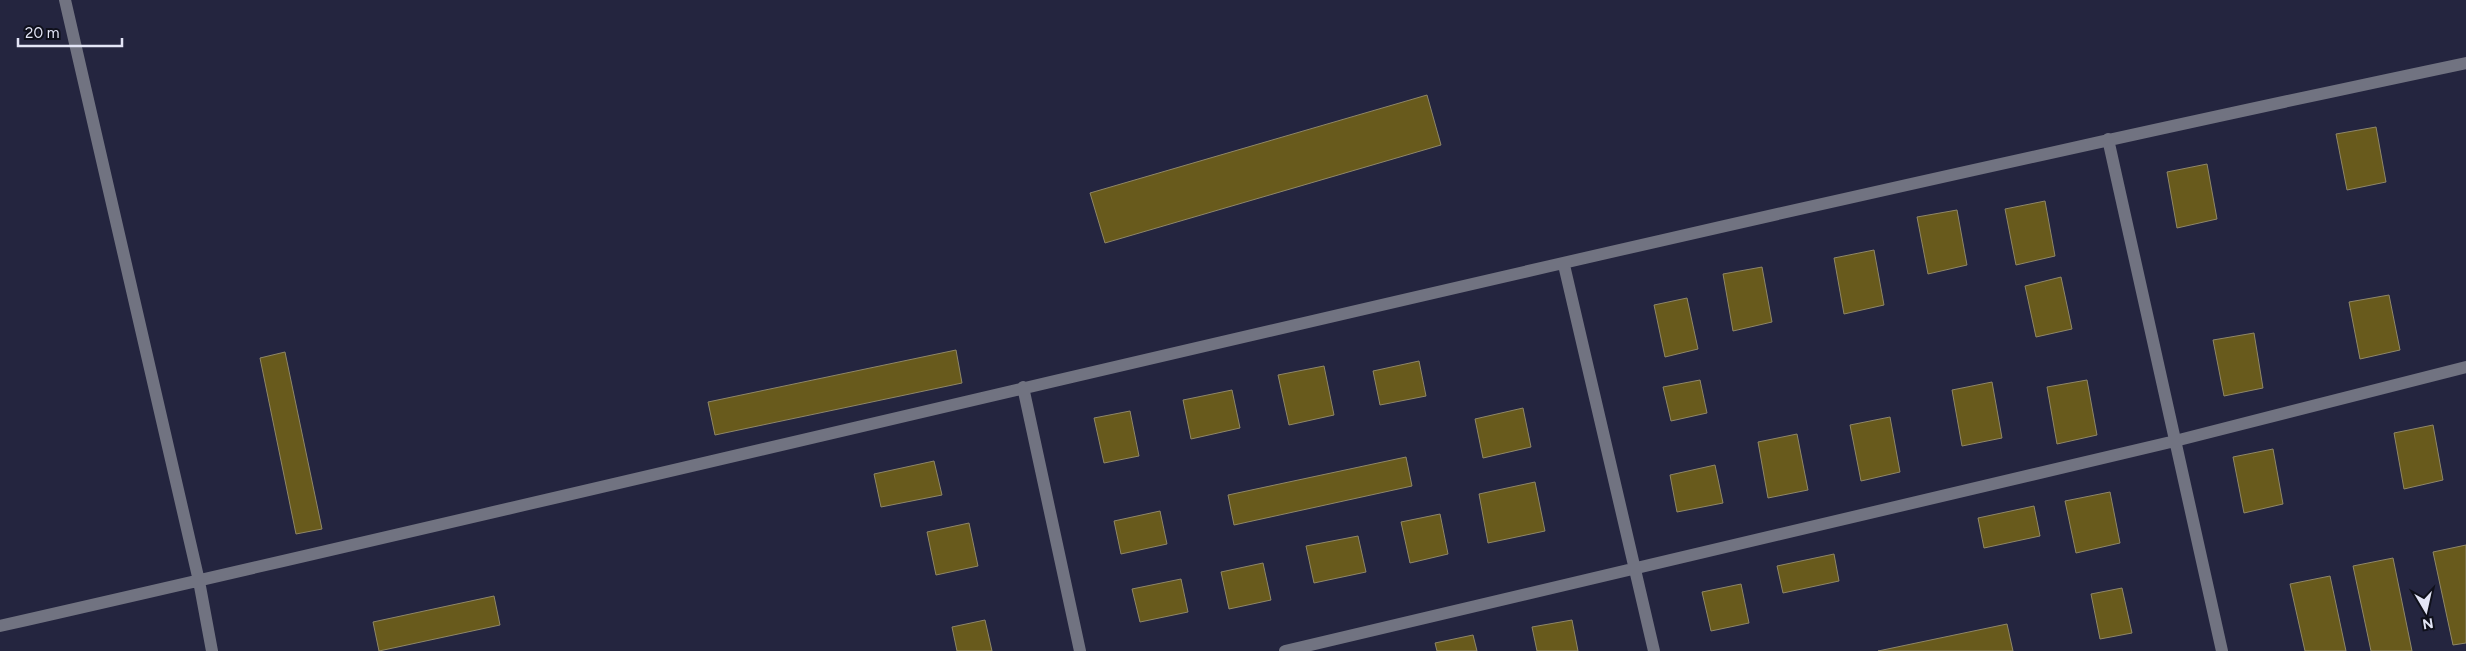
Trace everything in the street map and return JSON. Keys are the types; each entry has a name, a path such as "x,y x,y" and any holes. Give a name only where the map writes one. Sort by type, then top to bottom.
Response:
{"street":[{"path":"65,0 199,581 212,651"},
{"path":"0,626 1023,387 2108,139 2466,63"},
{"path":"2108,139 2222,651"},
{"path":"1564,264 1654,651"},
{"path":"1284,651 1635,570 2175,441 2466,368"},
{"path":"1023,387 1080,651"}],"building":[{"path":"1427,95 1441,145 1105,243 1090,193"},
{"path":"2376,127 2386,182 2347,190 2336,134"},
{"path":"2207,164 2217,219 2177,228 2167,172"},
{"path":"2045,201 2055,256 2016,265 2005,209"},
{"path":"1957,210 1967,265 1928,274 1917,217"},
{"path":"1874,250 1884,305 1844,314 1834,258"},
{"path":"1762,267 1772,322 1733,331 1723,274"},
{"path":"2061,277 2072,329 2036,337 2025,286"},
{"path":"2389,295 2400,350 2360,359 2349,302"},
{"path":"1687,298 1698,349 1665,357 1654,305"},
{"path":"2254,333 2263,388 2224,396 2213,340"},
{"path":"956,350 962,383 715,435 708,402"},
{"path":"285,352 322,529 296,534 260,358"},
{"path":"1419,361 1426,396 1380,405 1373,371"},
{"path":"1324,366 1334,415 1289,425 1278,375"},
{"path":"1700,380 1707,413 1671,421 1663,387"},
{"path":"2087,380 2097,435 2057,444 2047,387"},
{"path":"1992,382 2002,438 1962,446 1952,390"},
{"path":"1232,390 1240,428 1191,439 1183,400"},
{"path":"1523,408 1531,447 1483,458 1475,419"},
{"path":"1130,411 1139,456 1104,463 1094,418"},
{"path":"1890,417 1900,472 1861,481 1850,425"},
{"path":"2433,425 2443,480 2404,489 2394,433"},
{"path":"1797,434 1808,490 1768,498 1758,442"},
{"path":"2273,449 2283,504 2244,513 2233,457"},
{"path":"1406,457 1412,486 1234,525 1228,495"},
{"path":"934,461 942,495 881,507 874,474"},
{"path":"1715,465 1723,503 1677,512 1670,475"},
{"path":"1535,482 1545,531 1488,543 1479,494"},
{"path":"2110,492 2120,543 2076,553 2065,501"},
{"path":"2034,506 2040,536 1984,548 1978,518"},
{"path":"1160,511 1167,544 1121,554 1114,521"},
{"path":"1440,514 1448,554 1410,563 1401,522"},
{"path":"969,523 978,566 936,575 927,532"},
{"path":"1358,536 1366,572 1314,583 1306,546"},
{"path":"2466,545 2466,643 2453,645 2433,552"},
{"path":"1834,554 1839,581 1783,593 1777,566"},
{"path":"2393,558 2412,651 2371,651 2353,566"},
{"path":"1263,563 1271,600 1229,609 1221,572"},
{"path":"2330,576 2346,651 2305,651 2290,584"},
{"path":"1181,579 1188,612 1140,622 1132,589"},
{"path":"1741,584 1749,623 1711,631 1702,592"},
{"path":"2122,588 2132,633 2100,639 2091,594"},
{"path":"494,596 500,625 379,651 373,622"},
{"path":"985,620 992,651 957,651 952,627"},
{"path":"1572,620 1578,651 1537,651 1532,627"},
{"path":"2007,624 2013,651 1878,651"},
{"path":"1473,635 1477,651 1437,651 1435,643"}]}
